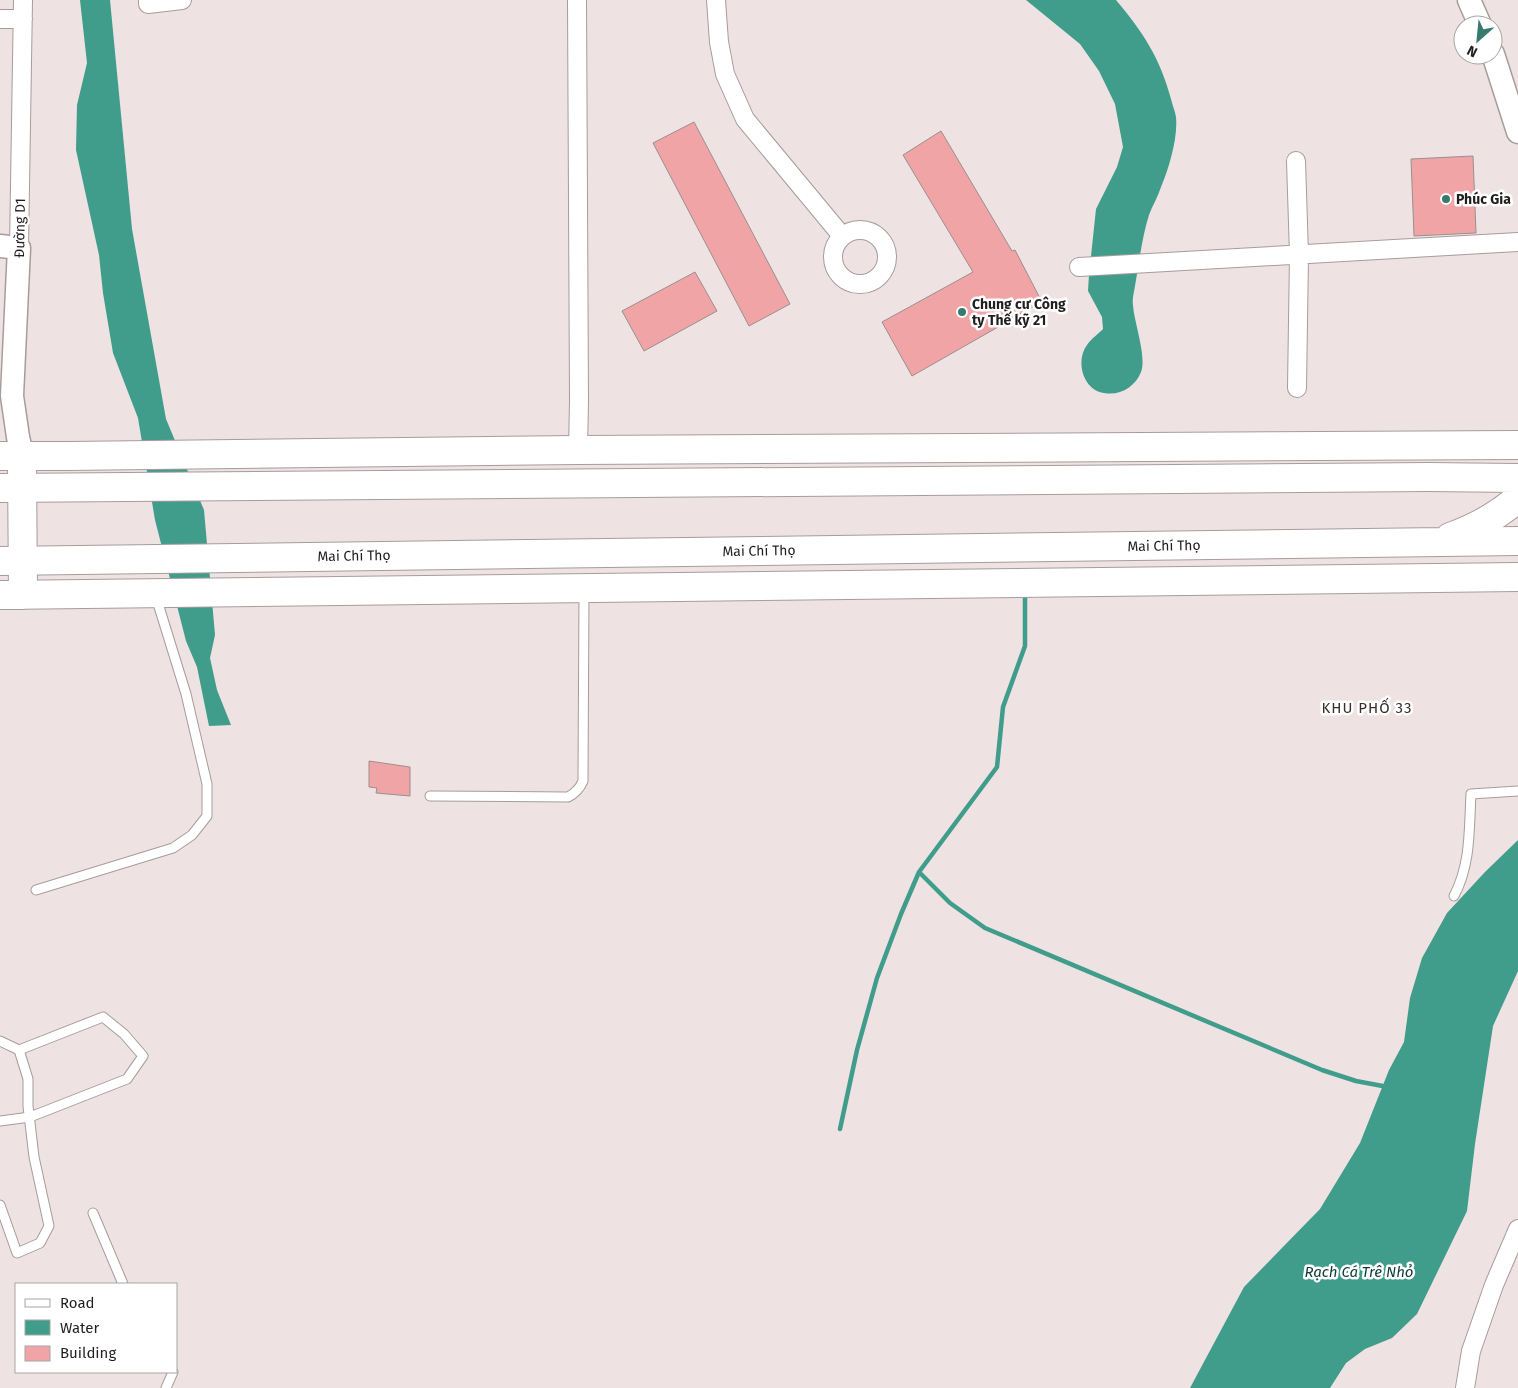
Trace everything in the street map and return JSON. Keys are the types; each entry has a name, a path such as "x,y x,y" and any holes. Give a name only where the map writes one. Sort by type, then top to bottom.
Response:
{"main road":[{"path":"1518,445 11,455 11,595 1518,577"},
{"path":"11,488 1518,478"},
{"path":"1434,542 1464,532 1489,520 1518,498"},
{"name":"Mai Chí Thọ","path":"11,560 1518,541"}],"street":[{"name":"Đường D1","path":"11,455 18,437 12,396 10,247 23,0"},
{"path":"148,0 148,4 182,0"},
{"path":"577,0 578,450"},
{"path":"716,0 719,42 725,74 745,119 842,236"},
{"path":"1469,0 1476,15"},
{"path":"0,19 23,19"},
{"path":"1497,65 1518,132"},
{"path":"1296,161 1299,255 1297,388"},
{"path":"1080,268 1518,242"},
{"path":"1464,1388 1471,1350 1494,1285 1518,1229"}],"lane":[{"path":"430,796 568,797 573,795 580,787 583,781 584,588"},
{"path":"36,890 172,848 192,835 207,816 207,784 193,721 155,593"},
{"path":"1454,896 1461,883 1467,859 1471,794 1518,792"},
{"path":"0,1041 19,1050 103,1017 124,1034 143,1056 127,1079 30,1117 0,1121"},
{"path":"0,1205 17,1253 40,1243 49,1226 34,1158 28,1079 19,1050"},
{"path":"93,1213 123,1283"},
{"path":"166,1388 173,1373"}],"water":[{"path":"80,0 110,0 132,229 166,419 204,510 215,635 210,658 217,690 231,725 209,726 197,667 186,641 155,520 138,418 113,353 99,255 76,150 77,105 87,63"},
{"path":"1026,0 1116,0 1150,46 1167,84 1176,115 1176,134 1170,162 1150,212 1133,296 1142,358 1141,372 1131,386 1121,392 1110,394 1097,391 1086,381 1082,366 1083,352 1087,345 1103,329 1102,317 1088,291 1096,209 1117,167 1123,147 1115,104 1099,71 1080,44"},
{"name":"Rạch Cá Trê Nhỏ","path":"1518,840 1518,971 1493,1026 1467,1211 1417,1314 1392,1338 1365,1349 1346,1363 1330,1388 1190,1388 1244,1287 1320,1209 1360,1143 1389,1070 1404,1042 1410,998 1422,958 1447,913"}],"building":[{"path":"694,122 790,304 749,326 653,143"},
{"path":"941,131 1012,251 1015,250 1042,302 912,376 882,322 973,272 903,155"},
{"path":"1473,156 1476,233 1414,236 1411,159"},
{"path":"695,272 717,311 644,351 622,311"},
{"path":"369,761 410,767 410,796 376,793 377,788 369,787"}],"waterway":[{"path":"840,1129 857,1050 877,978 919,872 997,767 1003,707 1025,646 1025,593"},
{"path":"919,872 950,903 985,928 1322,1070 1356,1081 1388,1087"}],"place":[{"name":"Phúc Gia","path":"1446,199"},
{"name":"Chung cư Công ty Thế kỹ 21","path":"962,312"}],"district":[{"name":"KHU PHỐ 33","path":"1367,708"}]}
